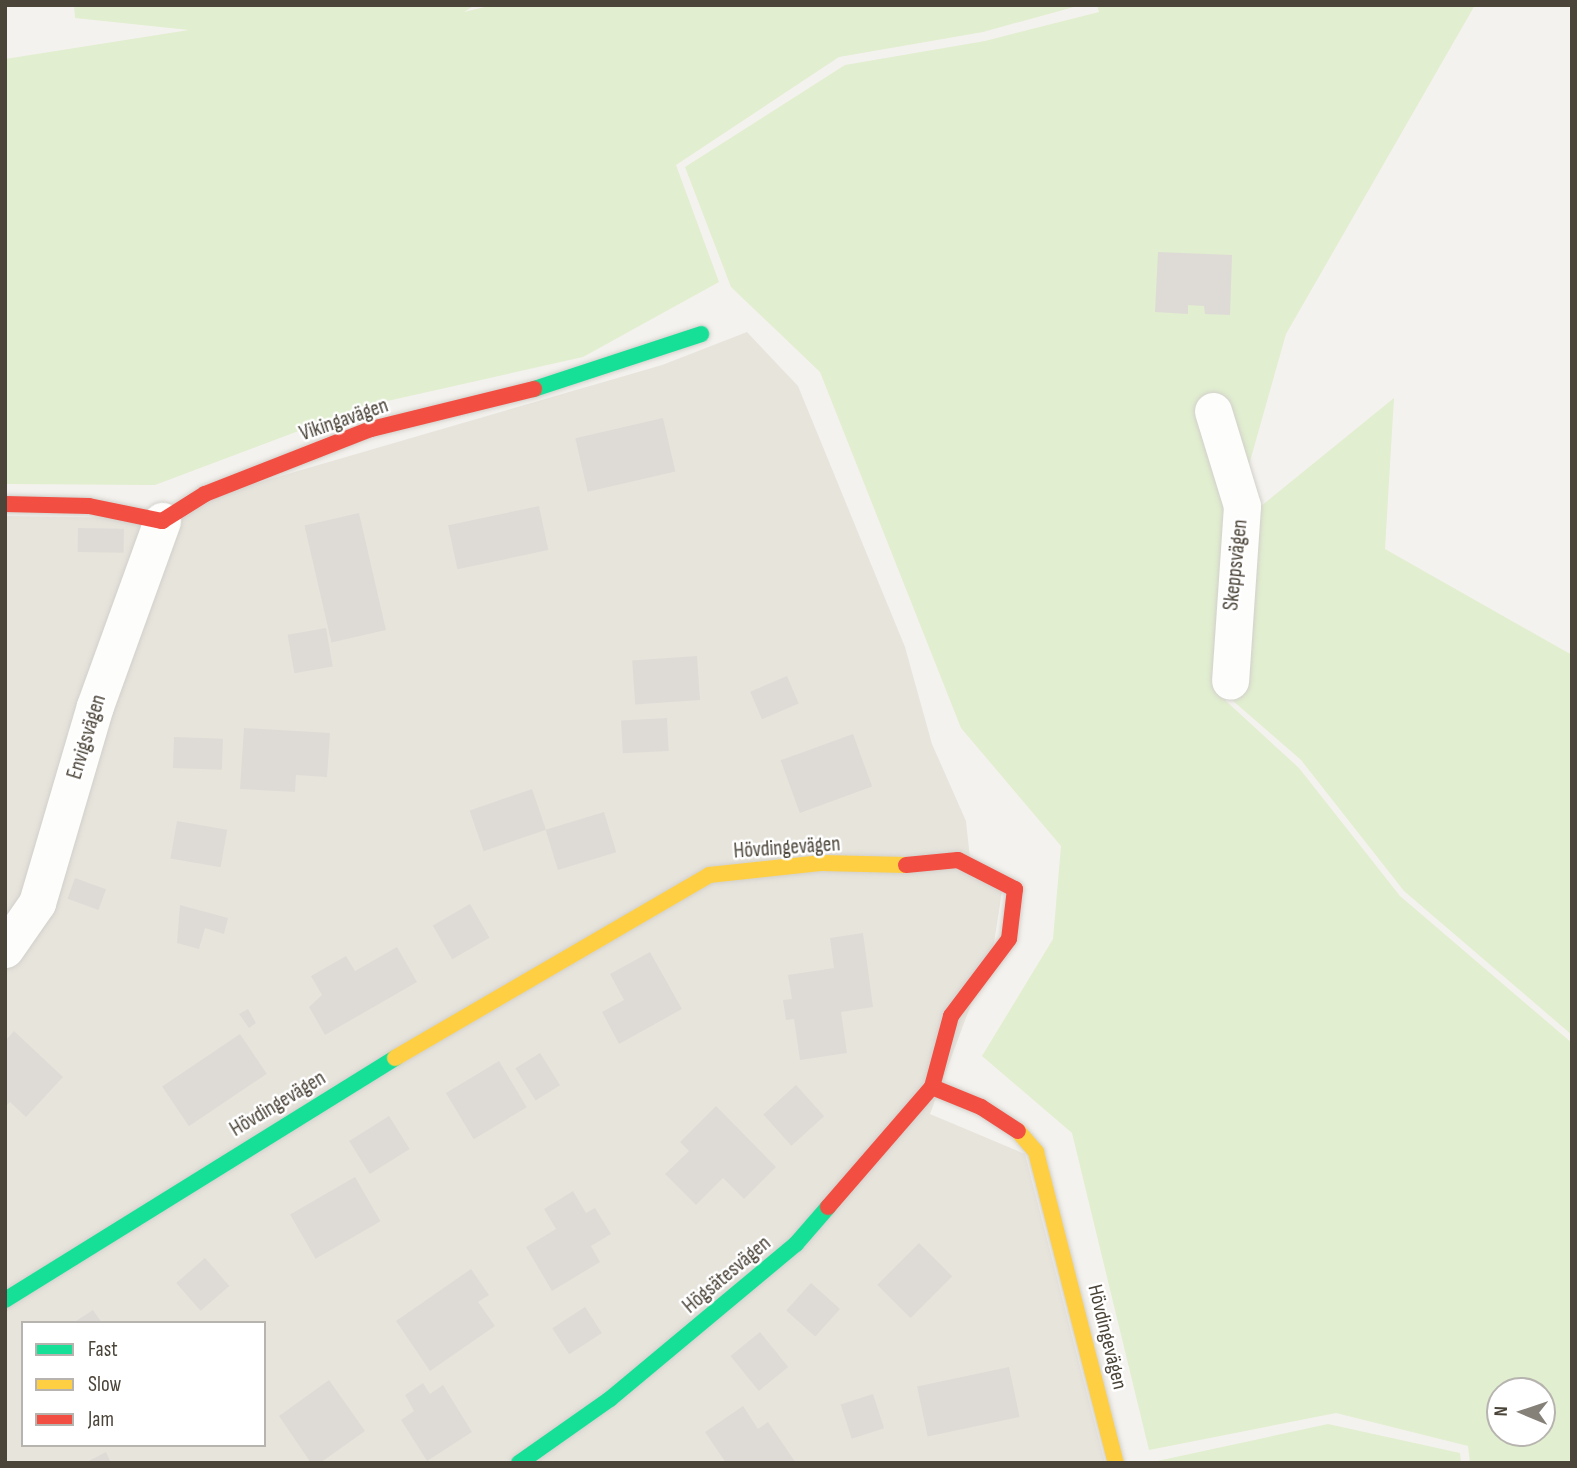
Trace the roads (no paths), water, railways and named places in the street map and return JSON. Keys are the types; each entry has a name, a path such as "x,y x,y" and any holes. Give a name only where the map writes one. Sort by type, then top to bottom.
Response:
{"street":[{"name":"Vikingavägen","path":"162,521 205,494 371,429 563,382 701,334"},
{"name":"Skeppsvägen","path":"1213,411 1242,506 1230,681"},
{"path":"5,504 89,506 162,521"},
{"name":"Envigsvägen","path":"5,948 37,902 95,706 162,521"},
{"name":"Hövdingevägen","path":"5,1300 353,1083 709,875 822,863 891,867 958,860 1015,889 1009,939 951,1016 932,1087 981,1107 1022,1134 1036,1152 1116,1463"},
{"name":"Högsätesvägen","path":"519,1463 610,1399 796,1244 932,1087"}]}
